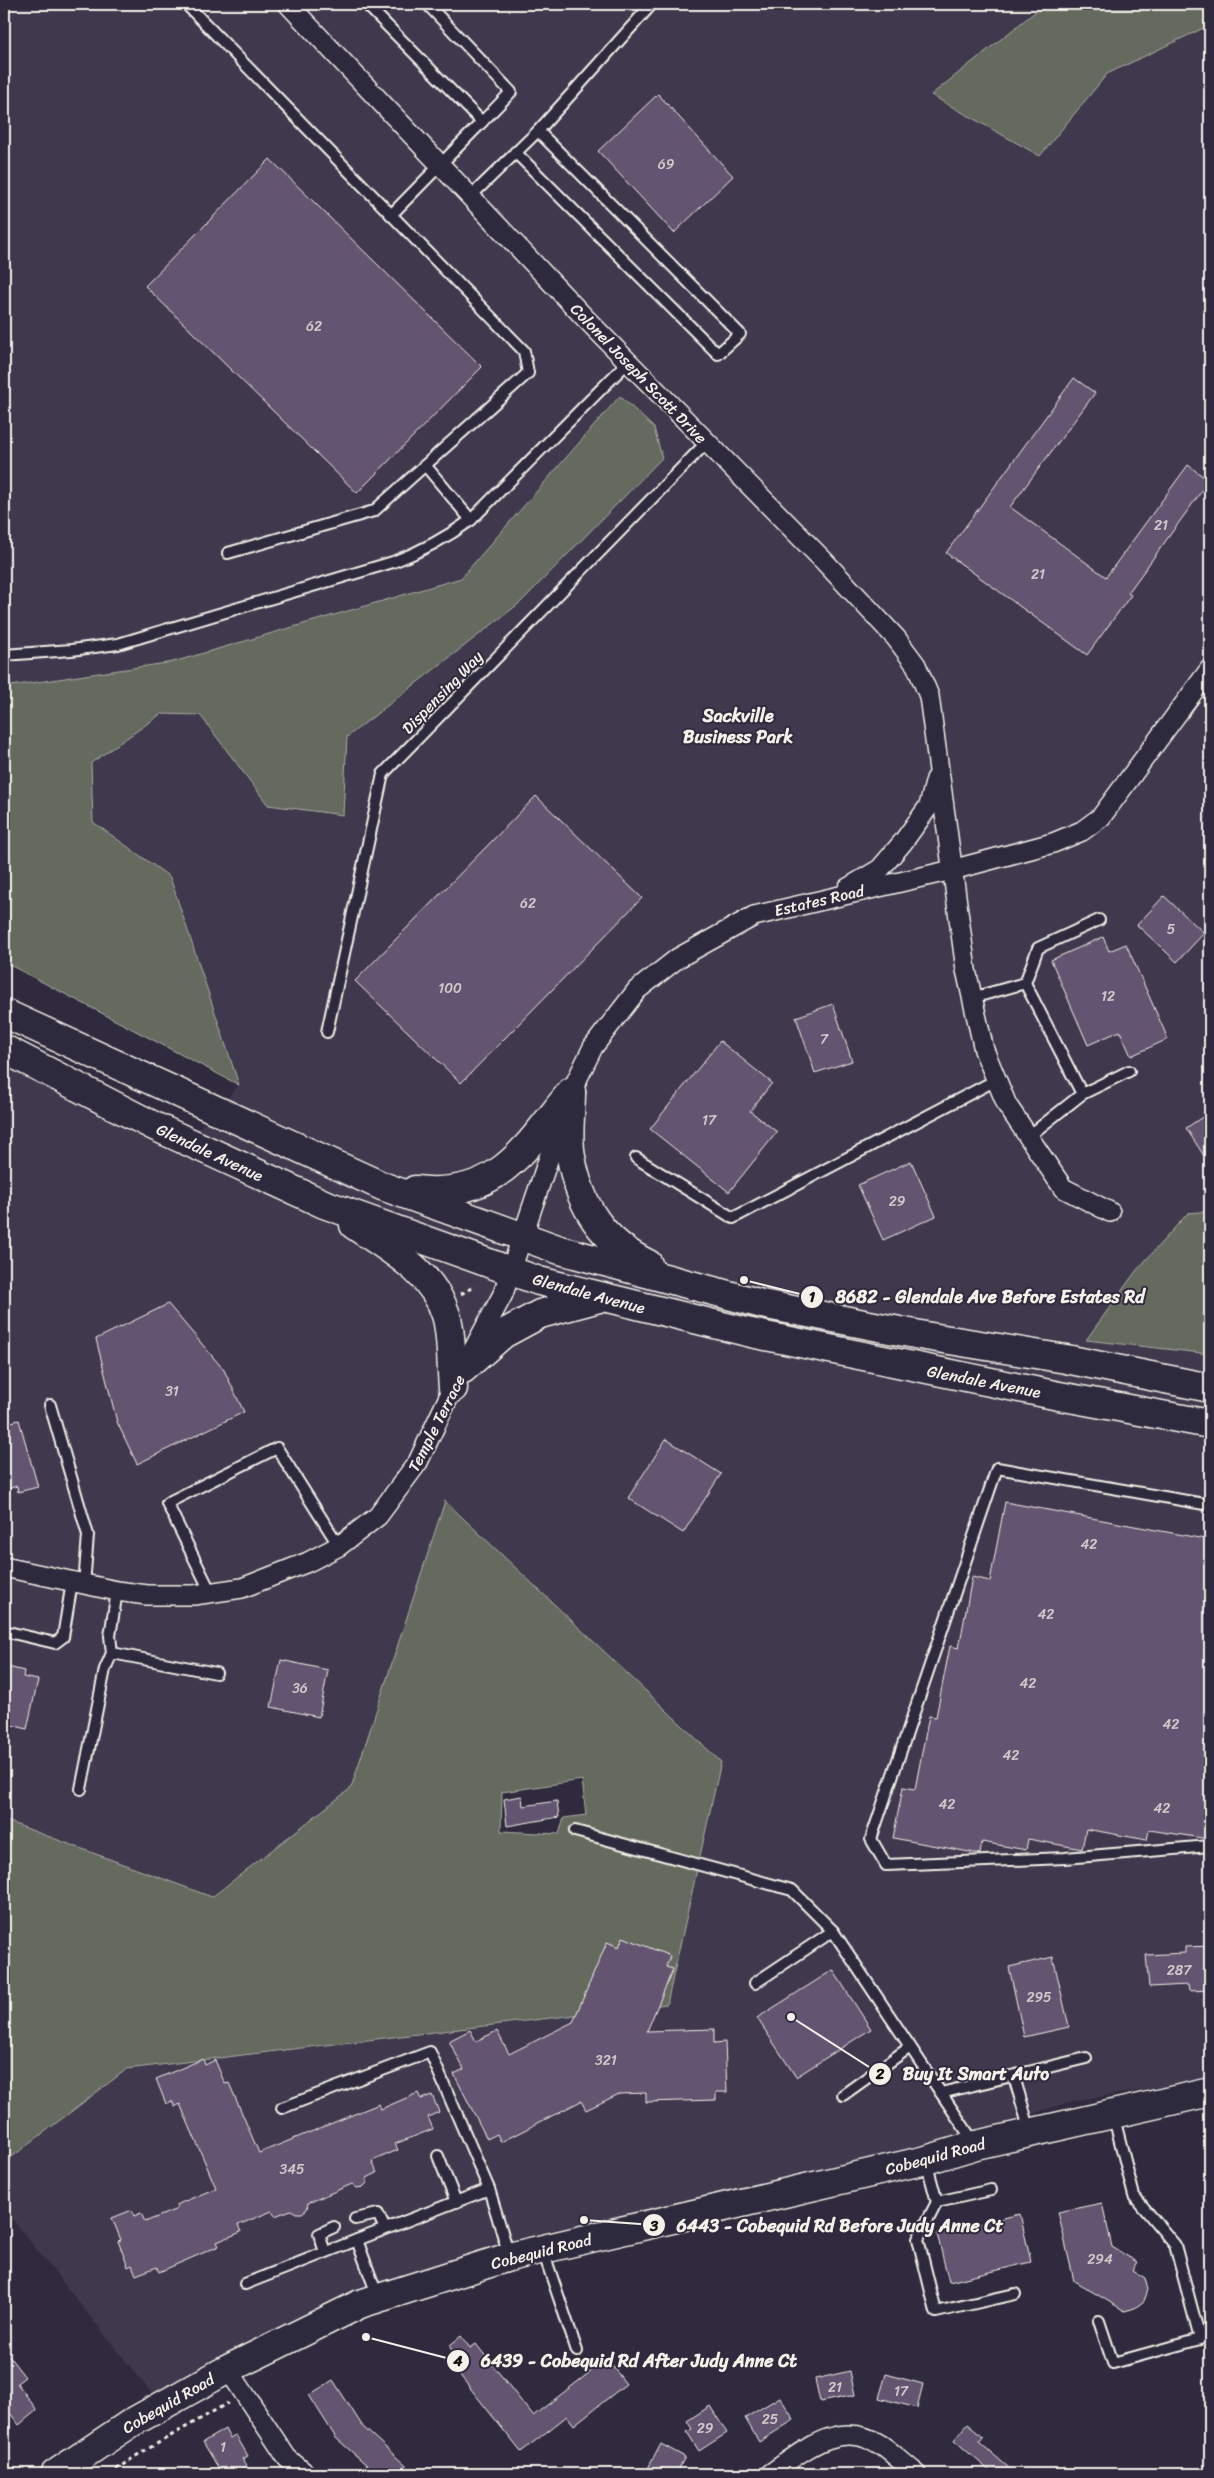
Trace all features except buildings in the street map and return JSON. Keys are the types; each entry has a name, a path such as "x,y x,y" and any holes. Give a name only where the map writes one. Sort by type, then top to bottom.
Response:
{"main road":[{"name":"Glendale Avenue","path":"4,1013 382,1186 560,1250 762,1304 925,1336 1066,1359 1210,1388"},
{"name":"Glendale Avenue","path":"4,1049 154,1126 324,1204 512,1272 600,1298 751,1333 920,1369 1210,1424"},
{"path":"382,1186 424,1191 454,1191 481,1183 495,1176 523,1151 571,1092"},
{"path":"571,1092 570,1156 585,1203 608,1238 637,1258 684,1282"},
{"path":"324,1204 415,1268 439,1298 447,1316 458,1379"},
{"path":"458,1379 503,1334 540,1314 600,1298"},
{"name":"Cobequid Road","path":"55,2474 132,2422 228,2369 360,2304 378,2298 509,2257 926,2160 1030,2132 1210,2092"}],"street":[{"name":"Colonel Joseph Scott Drive","path":"290,5 440,166 628,362 831,568 896,638 916,665 929,696 966,970 984,1050 1007,1105 1063,1188 1110,1212"},
{"name":"Estates Road","path":"524,1236 571,1092 594,1047 637,990 678,958 754,916 952,870 1053,844 1082,831 1101,818 1210,669"},
{"name":"Colonel Joseph Scott Drive","path":"832,897 880,869 903,842 929,806 938,768"},
{"name":"Temple Terrace","path":"4,1567 117,1591 147,1595 194,1595 242,1588 308,1562 339,1546 378,1516 418,1462 458,1379 503,1294 524,1236"},
{"path":"228,2369 287,2458 306,2474"},
{"path":"770,2474 812,2445 829,2437 855,2435 881,2445 917,2474"}],"lane":[{"path":"186,4 524,351 528,373 374,511 228,553"},
{"path":"366,4 482,122"},
{"path":"392,215 511,92 428,4"},
{"path":"470,197 538,131 652,4"},
{"path":"515,152 718,354 740,334 538,131"},
{"path":"4,655 118,644 197,622 402,559 446,539 471,520 628,362"},
{"name":"Dispensing Way","path":"327,1032 383,774 707,442"},
{"path":"425,465 471,520"},
{"path":"1082,1094 1025,983 1038,948 1099,920"},
{"path":"972,998 1025,983"},
{"path":"1029,1136 1082,1094 1129,1071"},
{"path":"636,1158 733,1218 996,1080"},
{"path":"4,1631 55,1643 63,1637 78,1583 88,1535 50,1405"},
{"path":"211,1592 167,1504 277,1448 339,1546"},
{"path":"1210,1505 997,1468 870,1839 886,1865 1065,1858 1210,1846"},
{"path":"81,1789 104,1669 112,1653 110,1636 117,1591"},
{"path":"112,1653 216,1673"},
{"path":"575,1831 792,1890 833,1931 976,2145"},
{"path":"755,1983 833,1931"},
{"path":"843,2095 910,2047"},
{"path":"282,2108 430,2052 489,2189 509,2257"},
{"path":"941,2093 1014,2077 1086,2058"},
{"path":"1014,2077 1030,2132"},
{"path":"1099,2320 1113,2363 1200,2339 1174,2244 1134,2196 1113,2114"},
{"path":"438,2156 456,2202"},
{"path":"926,2160 937,2202 918,2239 936,2312 1015,2294"},
{"path":"245,2284 489,2189"},
{"path":"937,2202 992,2190"},
{"path":"355,2219 378,2214 385,2229"},
{"path":"325,2252 318,2234 334,2227"},
{"path":"357,2240 378,2298"},
{"path":"542,2250 577,2351"}],"path":[{"path":"109,2474 139,2454 245,2394"}],"shaded area":[{"path":"4,4 1045,4 931,95 1040,156 1107,74 1210,25 1210,1211 1188,1214 1136,1271 1086,1340 1210,1354 1210,2080 1073,2101 846,2174 493,2263 320,2338 169,2415 4,2209 4,2163 127,2069 667,2004 721,1762 351,1788 212,1897 4,1820 4,1058 189,1139 239,1085 171,877 93,822 91,763 161,714 200,715 268,805 347,737 521,602 662,458 620,396 461,578 173,662 4,687"}],"green space":[{"path":"1045,4 1210,4 1210,25 1107,74 1040,156 931,95"},
{"path":"620,396 654,428 662,458 521,602 347,737 343,815 268,805 200,715 161,714 91,763 93,822 170,877 239,1085 4,962 4,687 173,662 461,578"},
{"path":"1210,1211 1210,1354 1086,1340 1136,1271 1188,1213"},
{"path":"445,1501 721,1762 667,2004 127,2069 4,2163 4,1820 212,1897 351,1788","holes":["582,1780 586,1815 564,1818 559,1834 501,1831 502,1792"]}],"place":[{"name":"8682 - Glendale Ave Before Estates Rd","path":"744,1280"},
{"name":"Buy It Smart Auto","path":"791,2017"},
{"name":"6443 - Cobequid Rd Before Judy Anne Ct","path":"584,2220"},
{"name":"6439 - Cobequid Rd After Judy Anne Ct","path":"366,2337"}],"district":[{"name":"Sackville Business Park","path":"738,726"}]}
